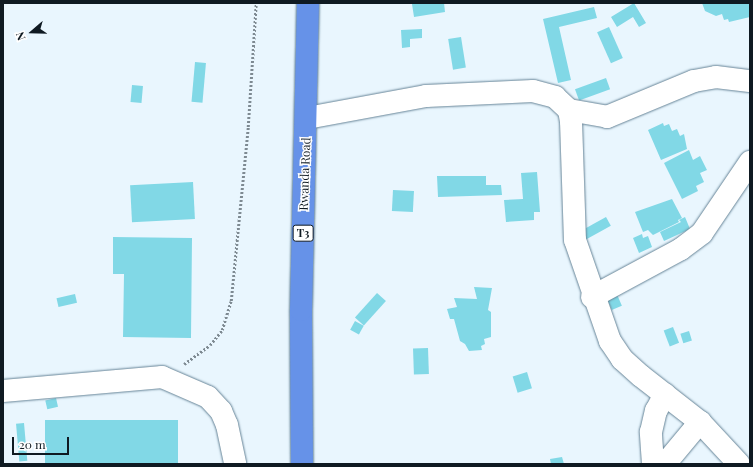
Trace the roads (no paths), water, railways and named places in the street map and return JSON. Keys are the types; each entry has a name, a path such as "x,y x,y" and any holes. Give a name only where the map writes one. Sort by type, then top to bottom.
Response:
{"highway":[{"name":"Rwanda Road","path":"302,464 301,310 307,118 308,3"}],"street":[{"path":"307,118 426,96 533,91 555,97 569,110 607,117 694,81 716,77 750,81"},
{"path":"569,110 574,163 574,240 592,297 610,341 622,359 700,422 738,464"},
{"path":"592,297 681,249 702,232 750,162"},
{"path":"3,390 162,377 208,398 220,411 227,425 235,464"},
{"path":"653,464 652,428 656,411 665,394"},
{"path":"665,464 700,422"}]}
